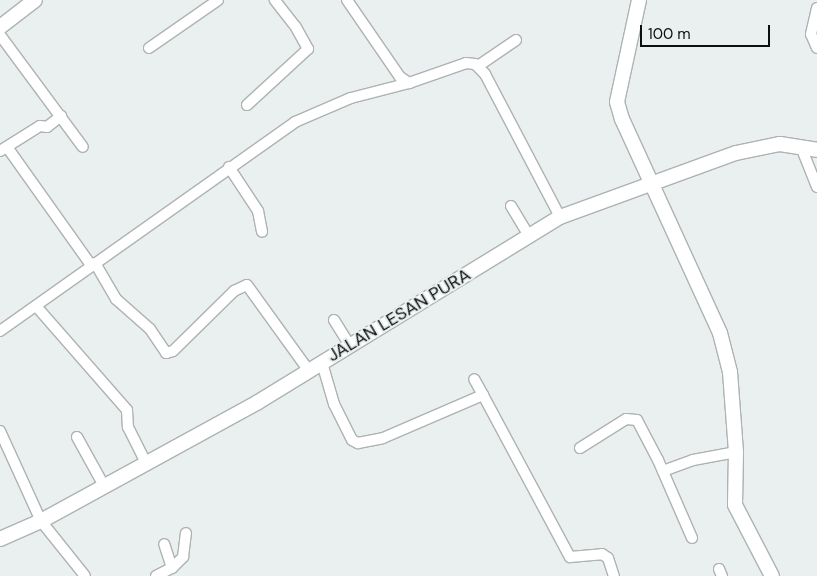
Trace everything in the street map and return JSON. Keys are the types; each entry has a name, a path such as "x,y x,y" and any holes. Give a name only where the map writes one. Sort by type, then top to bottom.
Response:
{"street":[{"path":"0,27 35,0"},
{"path":"149,48 218,0"},
{"path":"247,105 308,49 295,26 275,0"},
{"path":"347,0 400,77 409,83"},
{"path":"639,0 617,102 622,119 726,350 736,452 735,506 772,576"},
{"path":"817,8 811,34 817,48"},
{"path":"0,35 83,147"},
{"path":"478,66 516,40"},
{"path":"0,330 229,167 310,114 375,90 409,83 466,63 478,66 485,74 560,217"},
{"path":"61,116 47,127 40,126 3,149 93,264 116,299 150,329 166,353 173,351 234,291 247,285 309,371"},
{"name":"JALAN LESAN PURA","path":"0,539 41,521 309,371 560,217 766,146 801,147 817,150"},
{"path":"801,147 817,187"},
{"path":"229,167 258,210 262,232"},
{"path":"511,206 529,236"},
{"path":"36,306 127,410 128,427 146,463"},
{"path":"334,320 350,346"},
{"path":"322,363 334,404 355,442 383,438 483,395"},
{"path":"474,379 570,557 602,554 608,558 614,576"},
{"path":"580,448 624,420 634,418 663,470 692,538"},
{"path":"0,431 41,521 85,576"},
{"path":"77,437 104,486"},
{"path":"663,470 693,460 736,452"},
{"path":"156,576 172,568 183,557 186,533"},
{"path":"164,544 172,568"}]}
